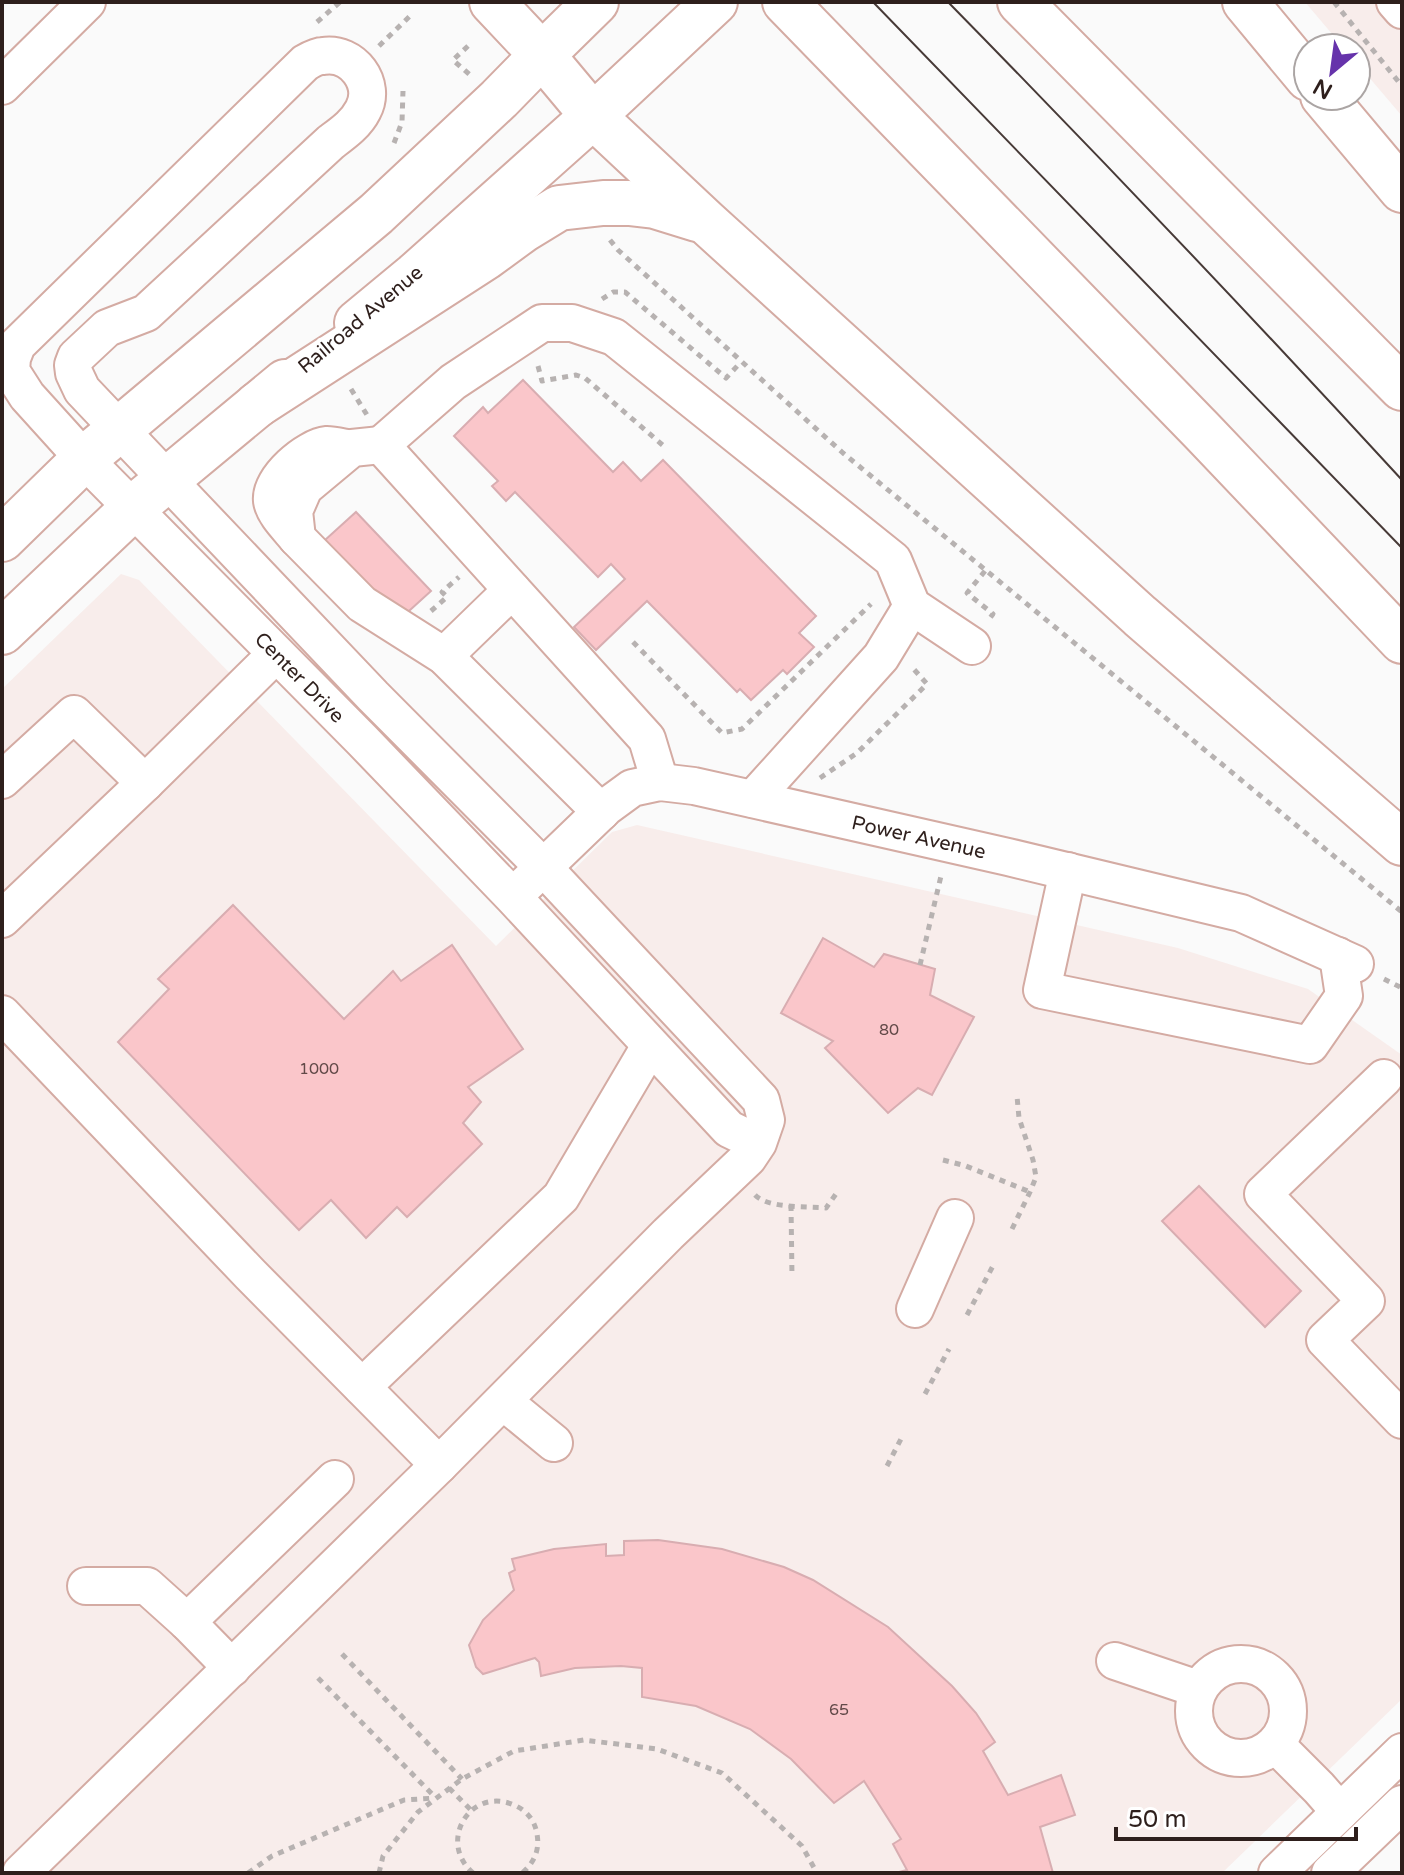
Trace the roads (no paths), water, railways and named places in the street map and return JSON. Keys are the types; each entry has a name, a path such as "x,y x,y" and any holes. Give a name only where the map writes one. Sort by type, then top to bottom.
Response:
{"main road":[{"path":"492,2 593,116 705,221 1140,616 1402,843"},
{"path":"2,539 84,459 376,214 499,99 596,2"},
{"name":"Railroad Avenue","path":"2,632 133,508 415,275 715,2"},
{"path":"785,2 1402,641"},
{"path":"1020,2 1402,388"},
{"path":"1245,2 1292,59"},
{"path":"1336,112 1402,190"},
{"path":"257,405 559,208 629,203 655,206 705,221"}],"street":[{"path":"7,70 87,2"},
{"path":"1395,2 1402,10"},
{"path":"321,56 337,56 351,62 365,78 369,93 363,111 348,129 146,313 107,328 78,284 305,63 321,56"},
{"name":"Center Drive","path":"78,284 17,345 11,371 27,396 84,459 513,897 729,1129 758,1143 766,1120 761,1100 543,867 373,696 82,390 74,373 76,357 107,328"},
{"path":"601,812 444,656 362,604 297,538 294,511 304,488 369,435 542,323 572,323 614,337 893,560 895,607 881,657 753,799"},
{"path":"369,435 647,739 660,782"},
{"path":"444,656 512,590"},
{"path":"895,607 980,634"},
{"path":"2,919 276,654"},
{"path":"2,780 74,714 145,783"},
{"name":"Power Avenue","path":"513,897 601,812 632,788 660,782 694,786 1068,871 1241,913 1346,960 1344,996 1310,1045 1042,990 1068,871"},
{"path":"2,1014 250,1274 439,1465"},
{"path":"362,1387 561,1197 650,1046"},
{"path":"1384,1078 1263,1194 1366,1301 1325,1340 1402,1420"},
{"path":"21,1873 504,1402 668,1234 748,1158 758,1143"},
{"path":"915,1309 955,1218"},
{"path":"504,1402 554,1443"},
{"path":"187,1622 335,1479"},
{"path":"86,1586 147,1586 232,1668"},
{"path":"1115,1661 1198,1689"},
{"path":"1231,1664 1249,1664 1267,1671 1280,1684 1287,1700 1287,1724 1275,1744 1261,1755 1246,1759 1215,1752 1203,1740 1195,1724 1193,1707 1198,1689 1207,1677 1218,1668 1231,1664"},
{"path":"1275,1744 1340,1812"},
{"path":"1277,1873 1402,1752"},
{"path":"1330,1873 1402,1804"}],"tram line":[{"path":"873,2 1402,548"},
{"path":"948,2 1177,239 1402,480"}]}
